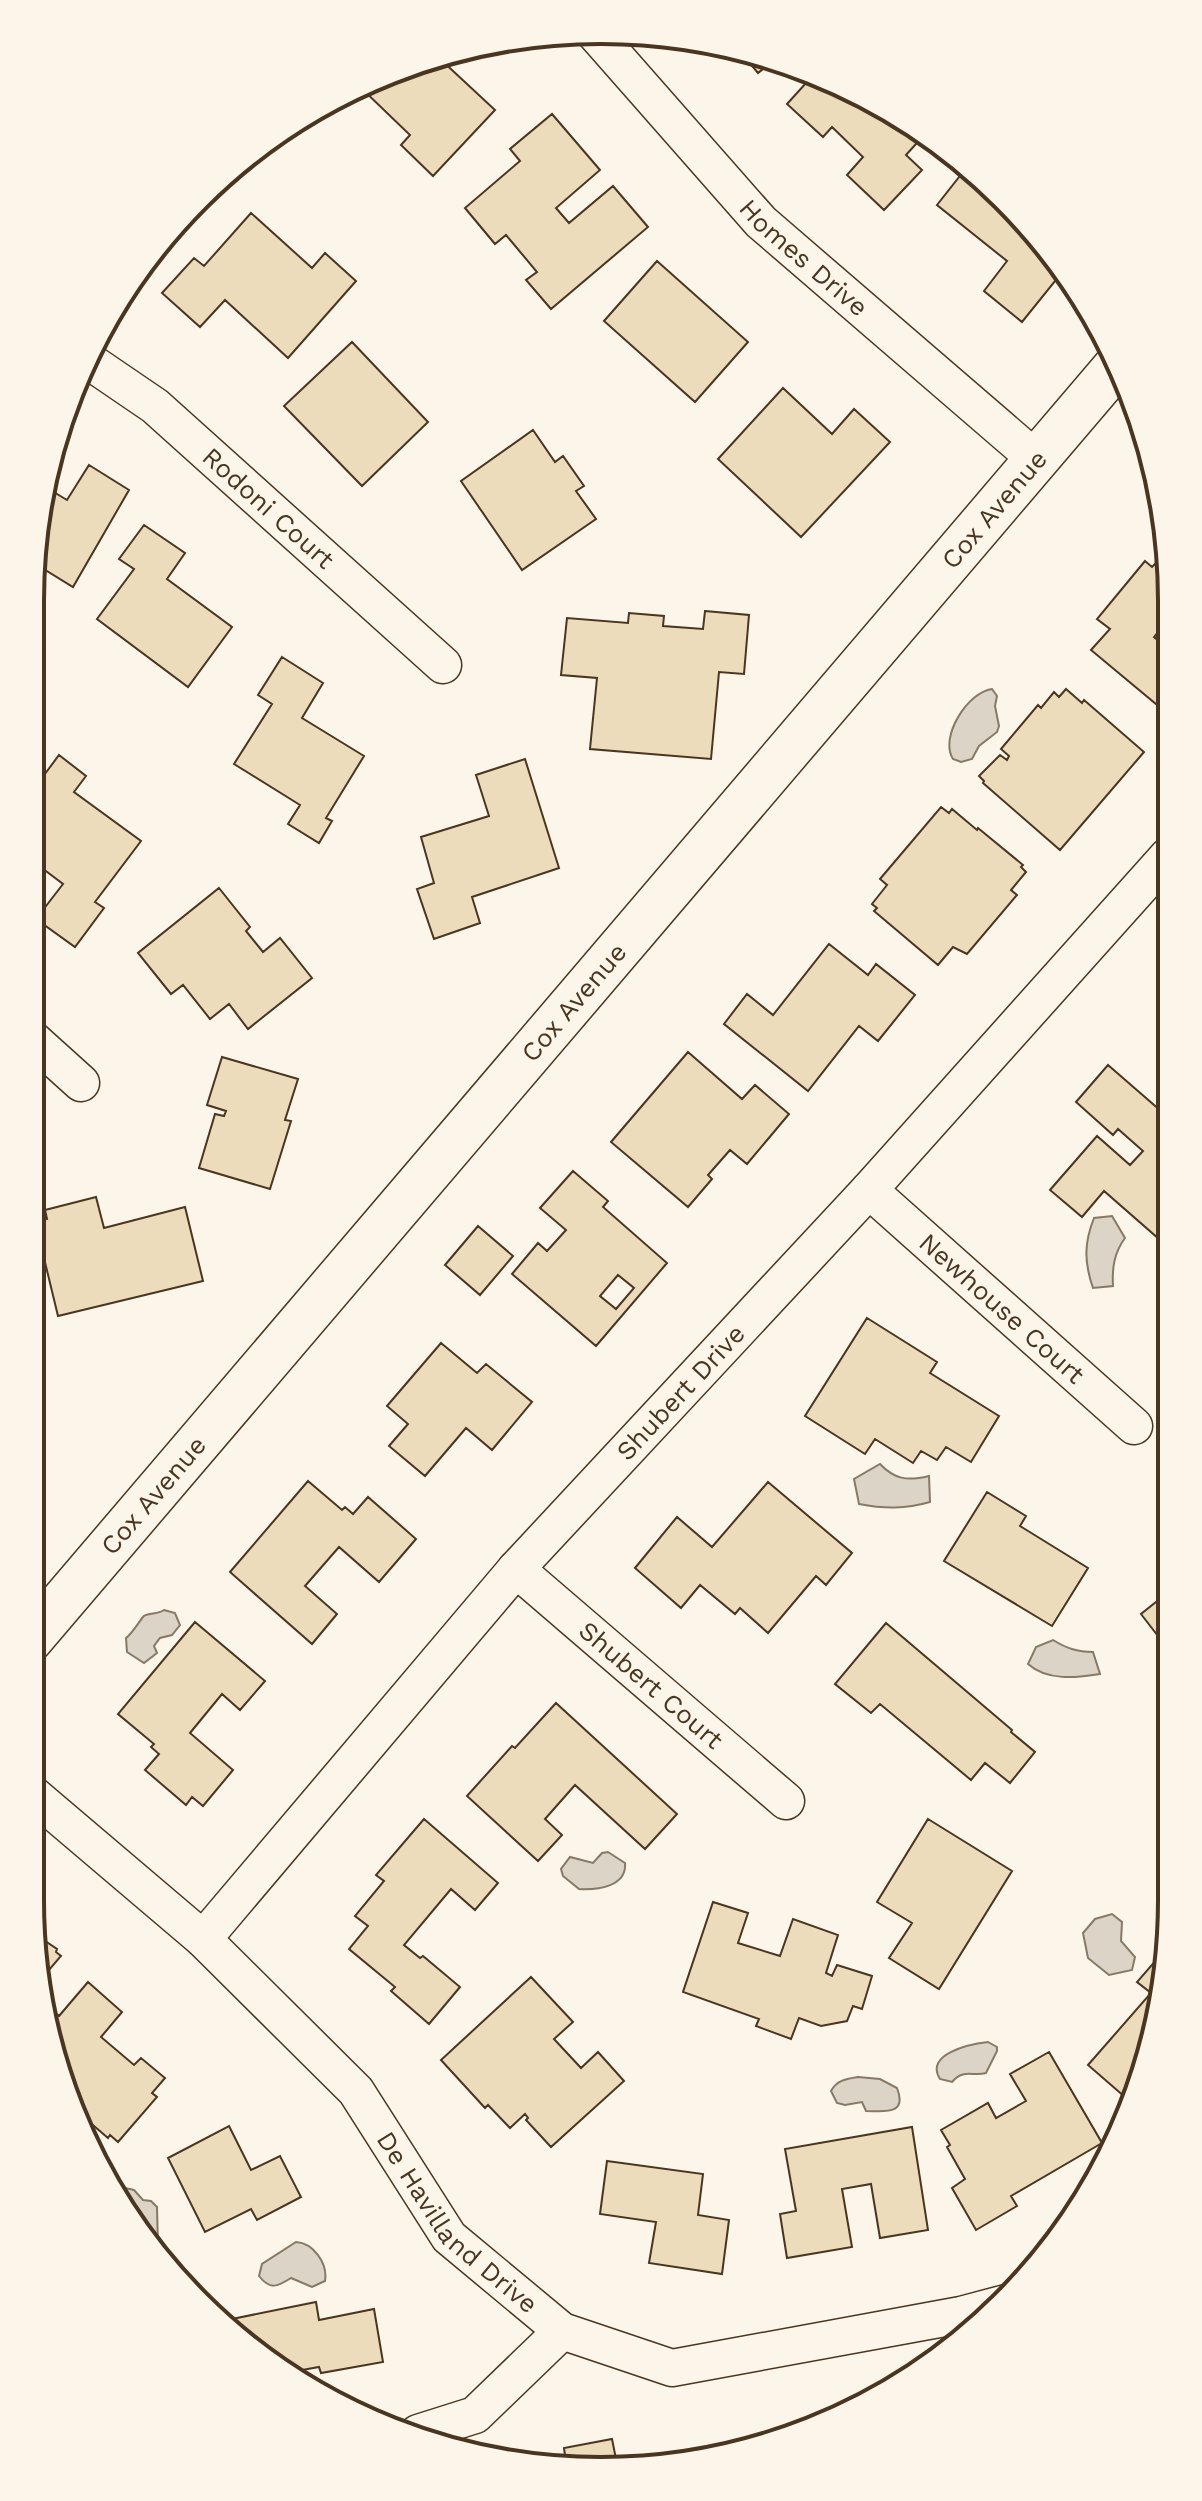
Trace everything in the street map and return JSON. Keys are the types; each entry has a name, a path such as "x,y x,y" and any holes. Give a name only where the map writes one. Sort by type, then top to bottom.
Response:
{"main road":[{"name":"Cox Avenue","path":"44,1624 1110,374"}],"street":[{"name":"Homes Drive","path":"605,44 761,222 1037,460"},
{"name":"Rodoni Court","path":"96,366 155,406 443,665"},
{"name":"Shubert Drive","path":"203,1939 516,1569 869,1190 1158,867"},
{"path":"44,1050 81,1083"},
{"name":"Newhouse Court","path":"869,1190 1134,1426"},
{"name":"Shubert Court","path":"516,1569 786,1801"},
{"name":"De Havilland Drive","path":"44,1804 203,1939 356,2091 449,2237 562,2331 672,2368 977,2311"},
{"path":"430,2429 475,2415 562,2331"}],"shaded area":[{"path":"992,689 997,696 997,732 979,746 972,759 961,762 953,759 950,739 958,717 974,698"},
{"path":"1112,1216 1125,1238 1114,1261 1113,1286 1093,1288 1087,1261 1088,1236 1094,1218"},
{"path":"880,1464 902,1478 929,1476 930,1502 895,1508 859,1504 854,1479"},
{"path":"164,1610 175,1613 180,1625 172,1635 160,1638 154,1646 157,1653 144,1663 127,1652 126,1638 144,1616"},
{"path":"1053,1640 1072,1649 1093,1652 1100,1674 1053,1676 1028,1664 1036,1647"},
{"path":"608,1852 625,1863 624,1871 616,1882 602,1888 579,1889 563,1876 561,1869 570,1857 593,1863 602,1853"},
{"path":"1112,1914 1122,1922 1121,1941 1135,1957 1132,1970 1109,1975 1088,1958 1083,1933 1095,1919"},
{"path":"988,2042 997,2047 997,2051 986,2073 965,2074 952,2082 940,2079 937,2070 943,2057 961,2048"},
{"path":"858,2077 880,2079 897,2088 900,2097 897,2108 866,2111 862,2102 837,2103 831,2091 833,2087"},
{"path":"125,2188 134,2190 143,2200 151,2201 157,2207 158,2237"},
{"path":"296,2242 308,2246 318,2255 324,2267 325,2281 312,2287 291,2278 278,2285 270,2285 259,2276 262,2264"}],"building":[{"path":"448,66 495,110 433,176 401,145 410,135 368,95"},
{"path":"806,83 847,101 917,143 906,155 922,170 884,210 847,175 863,157 832,127 823,137 787,104"},
{"path":"552,114 600,170 556,208 569,223 613,186 648,227 551,309 526,280 537,272 506,235 495,244 465,208 520,161 510,149"},
{"path":"960,176 995,207 1043,262 1056,280 1022,322 984,291 1007,261 937,205"},
{"path":"251,213 312,268 325,253 356,281 288,358 225,300 200,327 162,293 194,258 204,266"},
{"path":"657,261 748,342 695,402 604,321"},
{"path":"352,342 428,422 362,486 284,406"},
{"path":"783,388 832,434 854,409 890,442 801,537 718,459"},
{"path":"533,430 555,462 563,456 584,486 576,491 596,519 522,570 461,481"},
{"path":"89,465 129,490 73,587 45,570 55,493 67,500"},
{"path":"144,525 185,553 167,579 232,627 188,687 97,619 134,569 119,559"},
{"path":"1145,561 1152,567 1157,562 1158,632 1154,637 1158,640 1158,706 1091,650 1110,629 1097,619"},
{"path":"705,611 749,615 744,674 719,672 711,759 590,749 597,678 561,675 567,618 628,623 629,613 664,616 663,626 703,629"},
{"path":"282,657 323,683 302,718 364,756 326,818 332,821 319,843 288,824 300,805 234,764 272,704 258,695"},
{"path":"1066,689 1082,703 1084,700 1144,752 1060,850 983,783 979,776 1000,755 1007,760 1009,756 1001,749 1038,705 1041,708 1054,692 1059,697"},
{"path":"59,755 86,776 74,792 141,841 95,902 104,908 75,947 44,925 44,909 63,884 44,870 44,775"},
{"path":"525,759 559,868 472,897 480,923 434,939 417,889 434,883 421,837 489,816 476,775"},
{"path":"941,807 949,813 952,809 978,828 1023,865 1021,867 1026,872 1011,890 1017,895 967,954 953,947 938,965 874,911 877,908 872,904 887,885 880,879"},
{"path":"219,888 250,927 246,931 263,952 280,938 312,978 248,1029 229,1004 210,1019 183,985 171,994 138,953"},
{"path":"829,944 868,975 876,964 915,995 878,1041 859,1026 808,1091 724,1024 747,994 773,1015"},
{"path":"688,1052 742,1099 755,1085 789,1114 747,1164 730,1150 708,1175 712,1179 688,1207 611,1142"},
{"path":"222,1057 298,1079 285,1120 291,1121 270,1189 199,1168 215,1114 224,1116 226,1111 207,1105"},
{"path":"1108,1065 1158,1108 1158,1238 1104,1191 1082,1217 1050,1190 1097,1136 1130,1165 1143,1151 1118,1129 1113,1135 1076,1102"},
{"path":"573,1171 608,1201 603,1207 667,1263 596,1346 512,1274 538,1243 547,1251 566,1230 540,1208","holes":["618,1275 634,1288 616,1309 600,1296"]},
{"path":"96,1197 104,1228 185,1207 203,1281 58,1316 44,1258 45,1210"},
{"path":"478,1226 513,1256 480,1295 445,1265"},
{"path":"867,1318 937,1362 930,1373 999,1416 971,1462 946,1447 937,1460 921,1451 913,1463 875,1439 865,1454 805,1416"},
{"path":"441,1343 477,1373 486,1364 532,1402 492,1450 466,1428 425,1476 389,1446 408,1424 387,1406"},
{"path":"308,1481 342,1510 345,1507 353,1514 368,1497 416,1539 379,1582 339,1547 305,1586 337,1614 312,1644 230,1572"},
{"path":"768,1482 852,1553 826,1585 816,1576 768,1633 740,1608 735,1614 700,1585 681,1608 635,1568 677,1517 712,1547"},
{"path":"987,1492 1026,1516 1020,1526 1088,1568 1052,1626 944,1561"},
{"path":"1158,1600 1158,1636 1141,1614"},
{"path":"195,1622 265,1681 240,1710 222,1694 190,1733 233,1770 203,1806 192,1797 186,1805 145,1770 159,1754 151,1747 154,1744 118,1714"},
{"path":"886,1623 1035,1752 1010,1783 985,1763 971,1780 880,1704 871,1713 835,1684"},
{"path":"556,1703 677,1814 645,1849 575,1785 545,1819 562,1835 538,1861 467,1796"},
{"path":"424,1819 498,1883 475,1910 451,1889 404,1945 420,1958 423,1956 460,1987 429,2024 391,1991 395,1987 349,1949 368,1926 355,1916 384,1881 376,1875"},
{"path":"928,1819 1012,1871 939,1989 889,1958 912,1923 877,1902"},
{"path":"713,1902 748,1913 738,1943 780,1956 793,1919 838,1935 826,1973 832,1976 837,1965 872,1976 862,2009 853,2006 847,2021 821,2026 799,2018 791,2039 756,2026 759,2019 683,1992"},
{"path":"46,1941 57,1949 61,1956 49,1970"},
{"path":"1154,1962 1150,1992 1137,1982"},
{"path":"531,1977 573,2022 554,2039 581,2068 598,2052 624,2081 551,2147 526,2120 525,2114 510,2128 488,2105 485,2108 441,2060"},
{"path":"88,1982 122,2012 101,2037 134,2065 141,2058 165,2078 152,2093 157,2097 118,2142 91,2123 63,2044 56,2014 59,2016"},
{"path":"1149,1995 1139,2044 1122,2095 1088,2065"},
{"path":"1049,2052 1102,2143 1011,2196 1017,2206 976,2230 952,2188 965,2179 941,2130 988,2103 996,2118 1026,2101 1010,2074"},
{"path":"229,2126 251,2170 280,2156 301,2197 257,2220 251,2209 205,2232 168,2158"},
{"path":"912,2127 928,2230 880,2238 871,2184 842,2189 852,2247 787,2258 780,2214 796,2211 785,2149"},
{"path":"607,2161 703,2174 698,2215 729,2220 722,2274 649,2263 656,2222 600,2214"},
{"path":"316,2302 319,2320 374,2309 383,2362 321,2373 319,2367 303,2370 234,2319"},
{"path":"612,2439 616,2457 565,2456 564,2448"}]}
